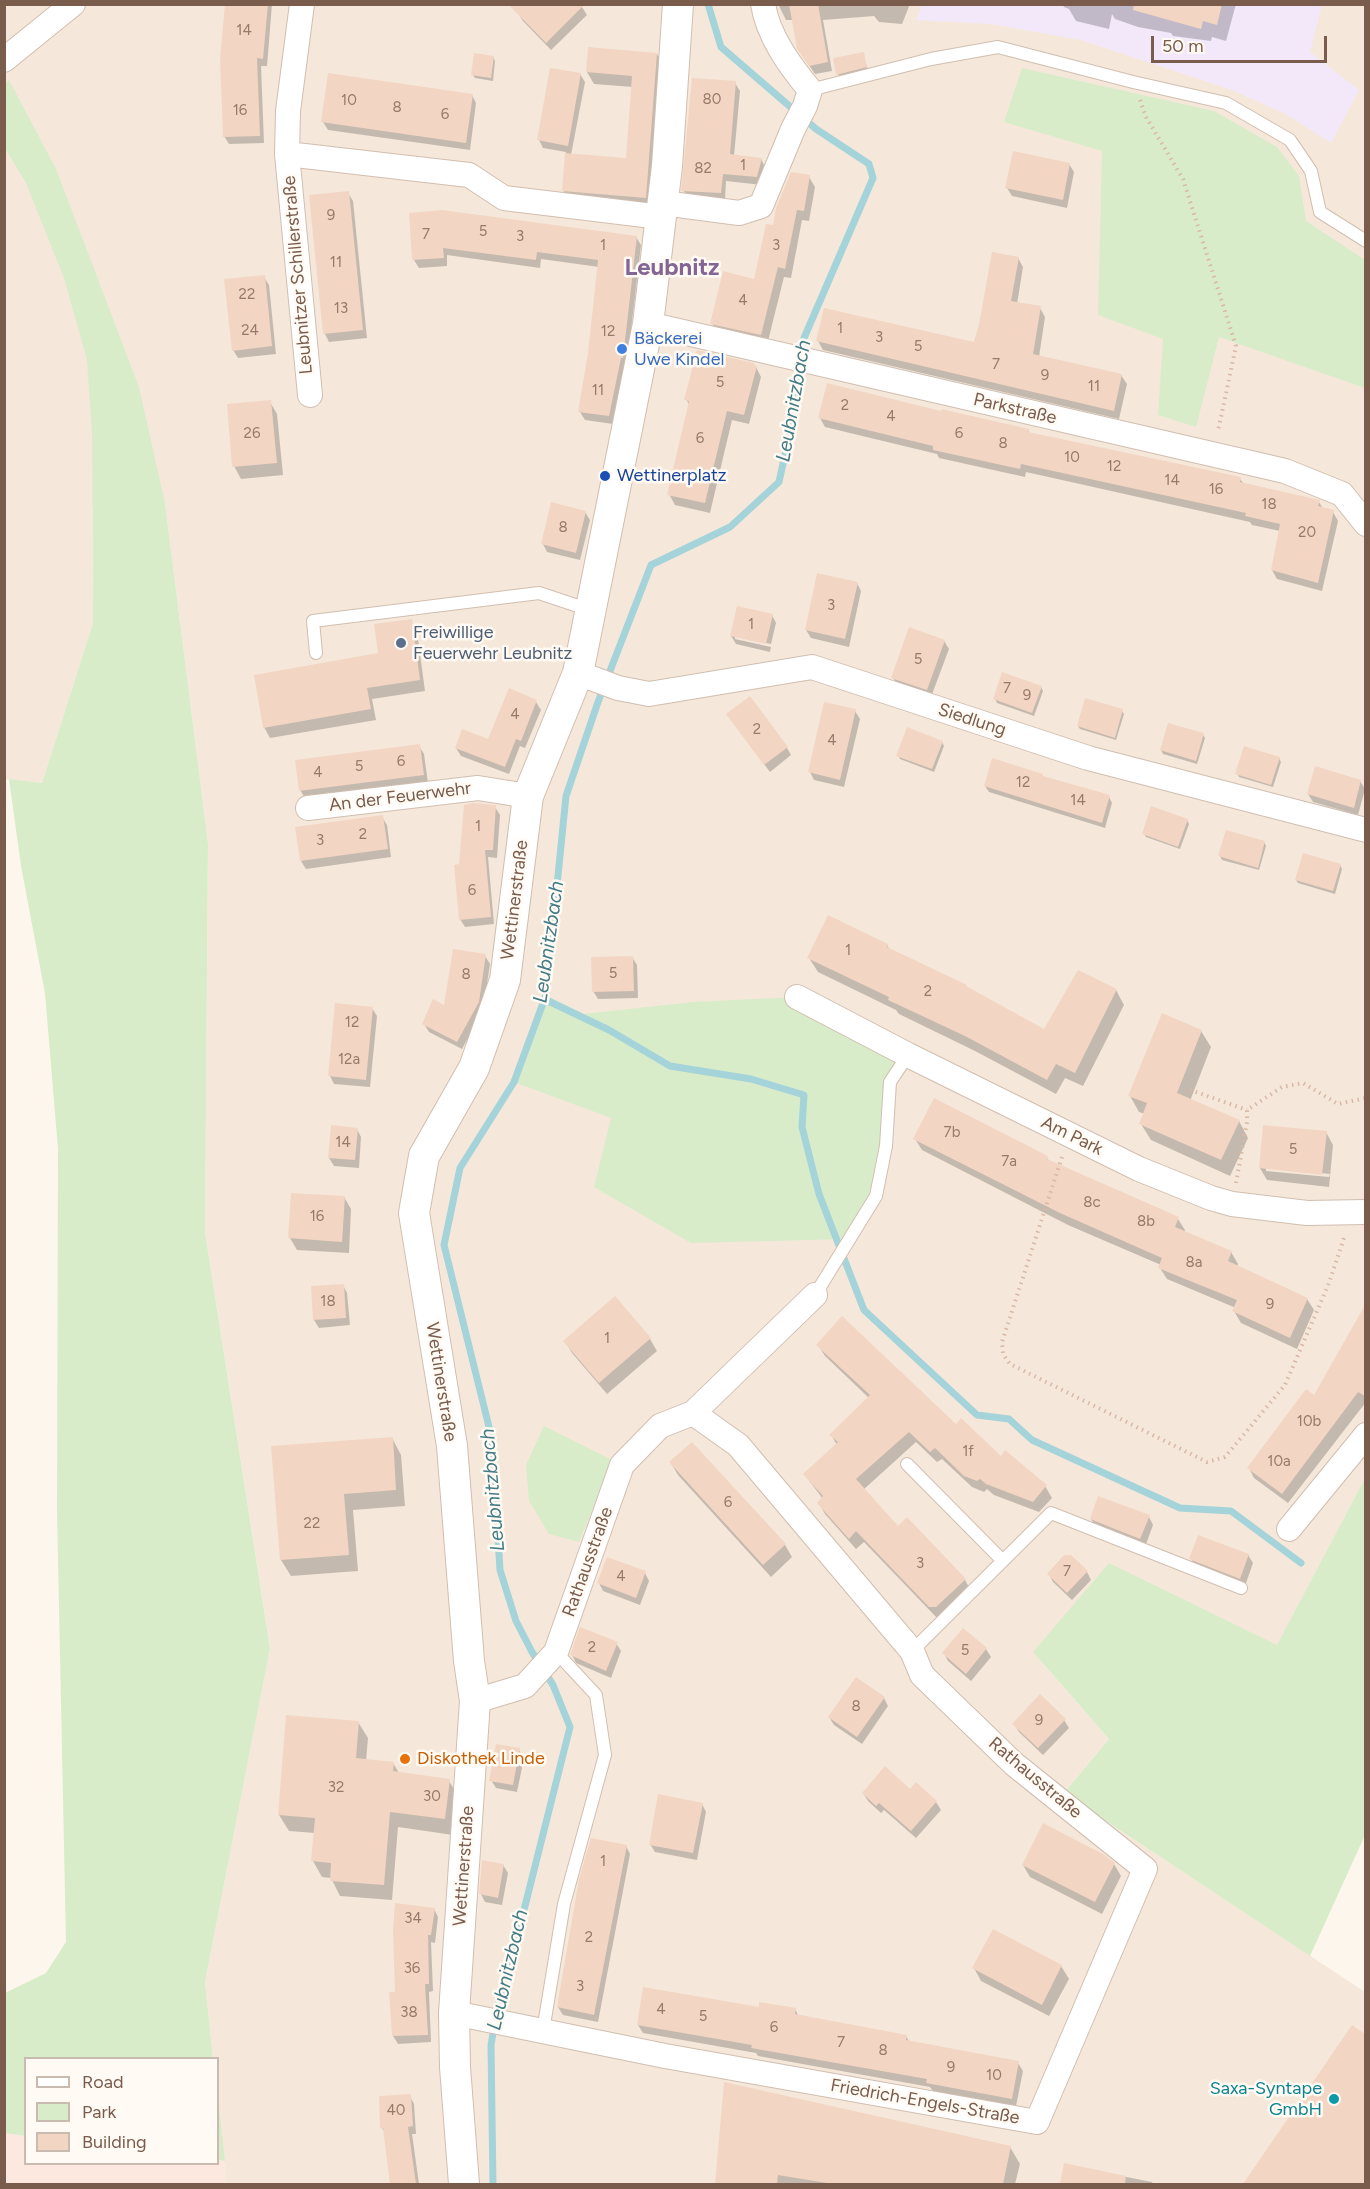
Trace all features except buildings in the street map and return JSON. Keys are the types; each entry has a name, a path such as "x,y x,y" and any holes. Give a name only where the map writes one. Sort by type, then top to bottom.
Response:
{"street":[{"path":"7,51 73,4"},
{"name":"Leubnitzer Schillerstraße","path":"302,4 288,111 286,154 310,395"},
{"path":"590,610 648,324 667,166 678,4"},
{"path":"662,210 739,213 761,206 808,98 787,62 765,14 764,4"},
{"name":"Leubnitzer Schillerstraße","path":"286,154 470,175 504,198 662,210"},
{"name":"Parkstraße","path":"648,324 1285,471 1342,494 1365,524"},
{"name":"Wettinerstraße","path":"464,2184 455,2067 468,2016 475,1701 469,1661 452,1446 414,1213 424,1156 474,1068 505,980 528,796 585,675 590,610"},
{"name":"Siedlung","path":"585,675 618,688 648,694 812,667 1088,758 1365,830"},
{"name":"An der Feuerwehr","path":"308,808 478,788 528,796"},
{"name":"Am Park","path":"797,997 908,1055 1139,1169 1232,1204 1307,1213 1360,1212"},
{"name":"Rathausstraße","path":"475,1701 525,1686 553,1655 622,1465 660,1426 693,1413 815,1295"},
{"name":"Rathausstraße","path":"693,1413 738,1445 912,1651 922,1675 1014,1764 1145,1869"},
{"path":"1289,1529 1365,1436"},
{"name":"Friedrich-Engels-Straße","path":"468,2016 665,2056 1037,2122 1145,1869"}],"lane":[{"path":"808,98 931,59 999,47 1133,82 1226,103 1290,141 1311,171 1320,212 1365,241"},
{"path":"316,653 313,621 539,593 590,610"},
{"path":"815,1295 876,1196 886,1146 890,1082 908,1055"},
{"path":"907,1464 1003,1561"},
{"path":"912,1651 1051,1513 1241,1588"},
{"path":"543,2031 564,1904 605,1755 596,1695 553,1655"}],"path":[{"path":"1133,82 1146,117 1183,179 1236,346 1213,454"},
{"path":"1247,1110 1282,1087 1303,1083 1338,1104 1365,1098"},
{"path":"1190,1090 1247,1110"},
{"path":"1232,1204 1247,1122 1247,1110"},
{"path":"1069,1134 1002,1342 1003,1354 1010,1364 1208,1462 1225,1457 1285,1385 1360,1212"}],"shaded area":[{"path":"922,4 1322,5 1310,52 1359,90 1331,143 1286,114 1232,90 1081,40 991,24 916,20"},
{"path":"5,5 1365,5 1365,1478 1277,1646 1229,1623 1033,1652 1109,1739 1064,1793 1365,1992 1365,2184 226,2184 219,2106 219,2057 213,2057 205,1982 270,1647 205,1232 208,843 165,503 92,506 93,623 42,783 5,779"},
{"path":"5,2133 24,2136 24,2165 219,2165 219,2160 225,2161 226,2184 5,2184"}],"green space":[{"path":"1022,68 1214,111 1277,147 1299,176 1306,221 1365,260 1365,388 1219,337 1196,427 1158,415 1163,339 1098,315 1102,151 1004,122"},
{"path":"9,80 56,169 139,387 165,503 208,843 205,1232 270,1648 205,1982 213,2057 24,2057 24,2136 5,2133 5,1993 46,1973 66,1942 57,1511 58,1149 45,993 21,866 9,779 42,783 93,623 92,434 87,360 64,278 26,183 5,148 5,84"},
{"path":"546,995 583,1014 693,1002 797,997 908,1055 890,1082 876,1196 849,1239 691,1243 594,1187 611,1118 514,1082"},
{"path":"544,1426 612,1460 579,1542 549,1534 529,1501 526,1465"},
{"path":"1365,1478 1365,1835 1310,1956 1064,1793 1109,1739 1033,1652 1109,1563 1277,1645"},
{"path":"219,2104 225,2161 219,2160"}],"waterway":[{"name":"Leubnitzbach","path":"493,2184 491,2045 498,2005 570,1727 553,1685 516,1621 500,1570 492,1439 444,1245 460,1168 514,1082 546,995 566,796 598,702 651,565 730,527 779,482 800,386 804,338 873,178 869,164 816,129 721,47 708,4"},
{"path":"544,999 609,1030 670,1066 751,1079 804,1095 802,1127 819,1194 864,1310 977,1415 1009,1419 1032,1440 1180,1508 1231,1511 1301,1563"}],"place":[{"name":"Bäckerei Uwe Kindel","path":"622,349"},
{"name":"Wettinerplatz","path":"605,476"},
{"name":"Freiwillige Feuerwehr Leubnitz","path":"401,643"},
{"name":"Diskothek Linde","path":"405,1759"},
{"name":"Saxa-Syntape GmbH","path":"1334,2099"}],"district":[{"name":"Leubnitz","path":"672,268"}]}
